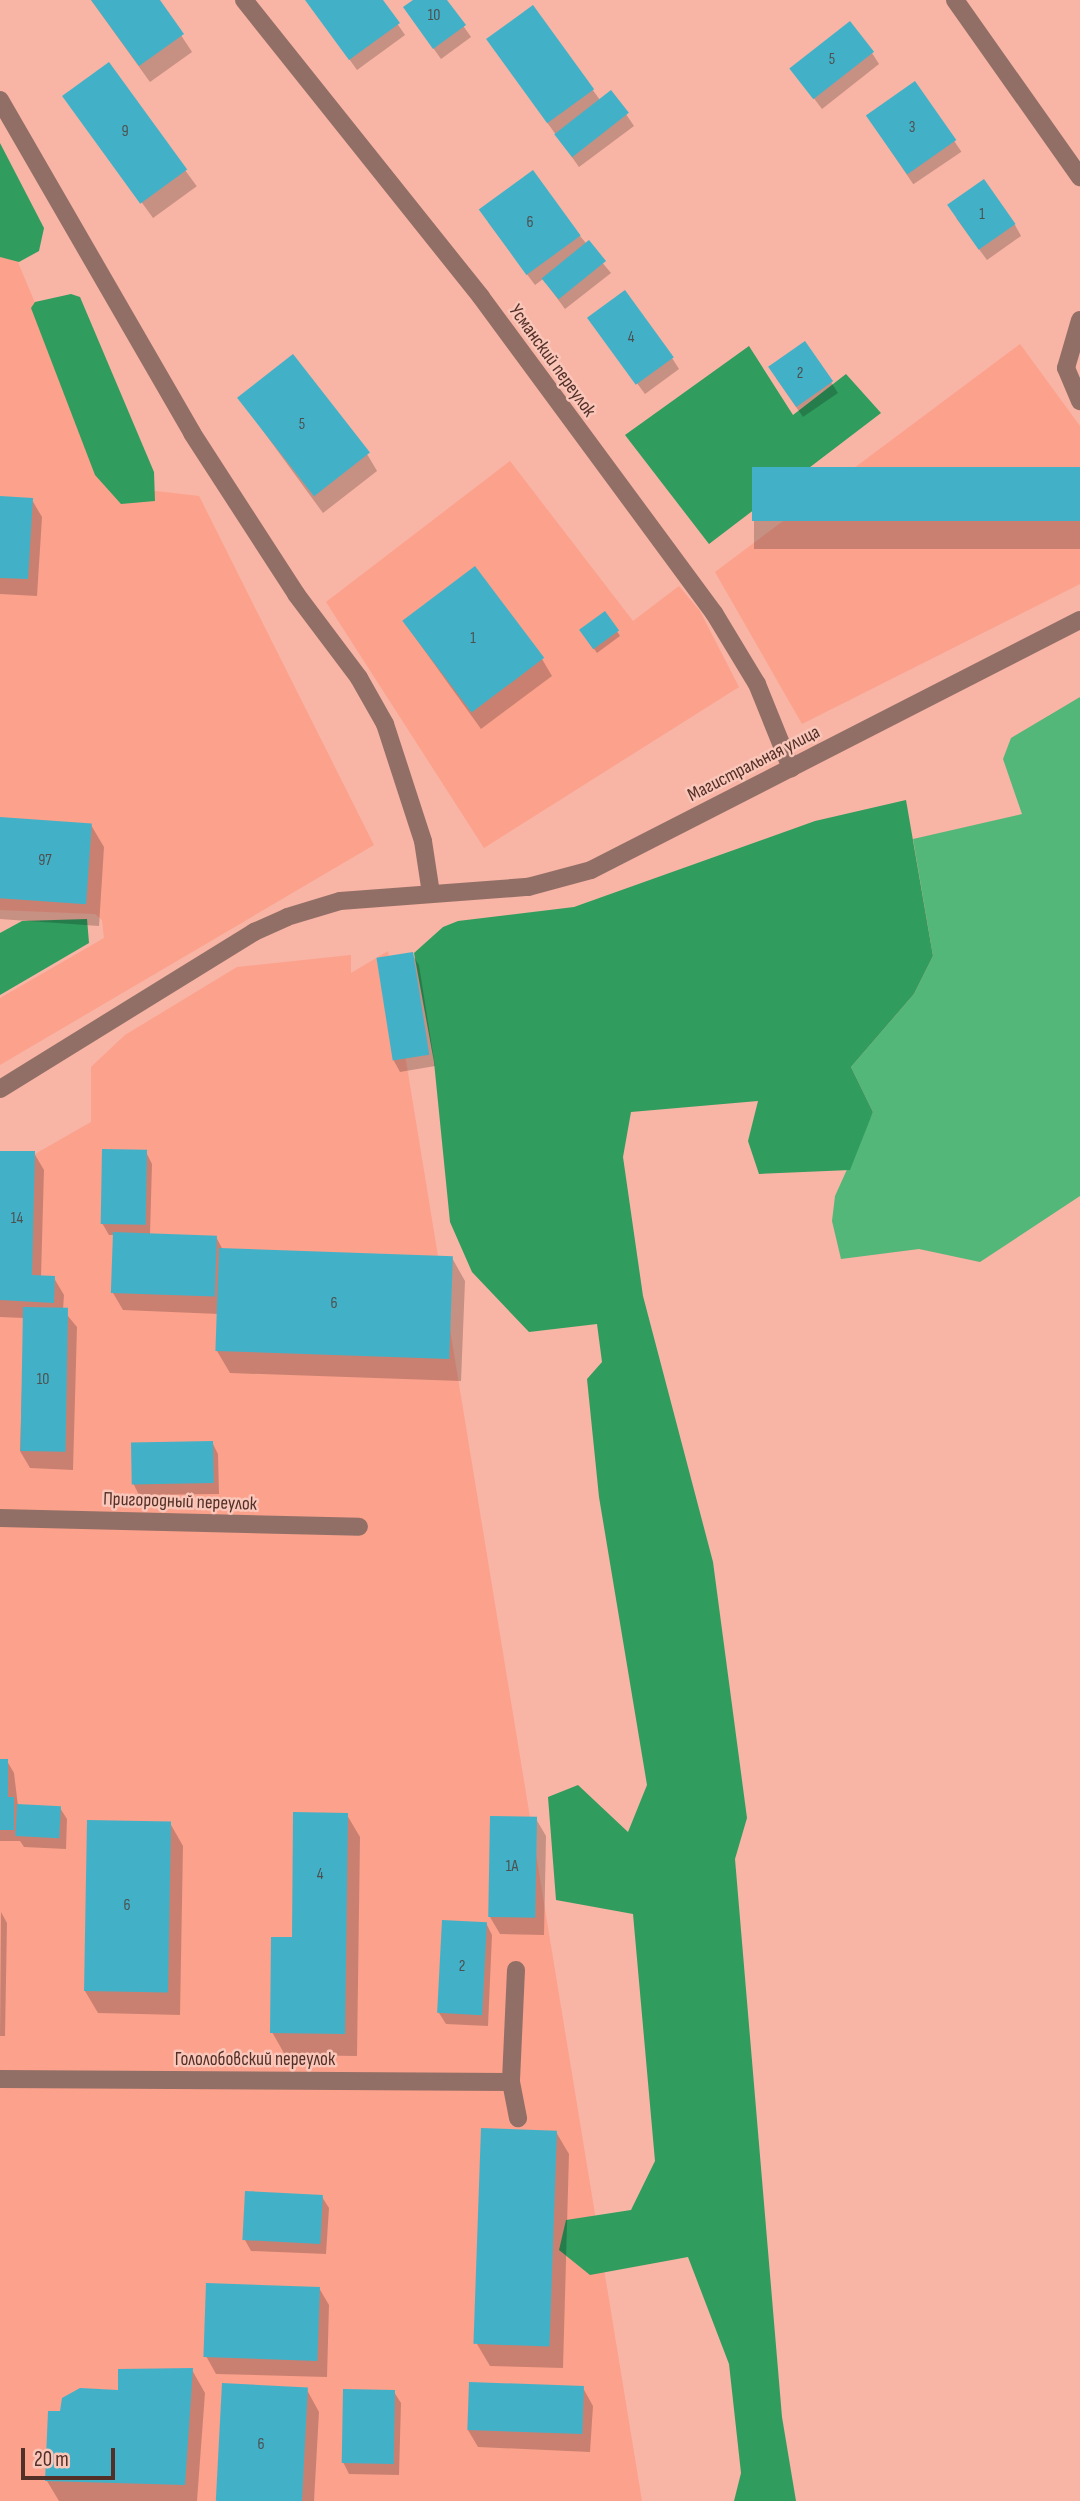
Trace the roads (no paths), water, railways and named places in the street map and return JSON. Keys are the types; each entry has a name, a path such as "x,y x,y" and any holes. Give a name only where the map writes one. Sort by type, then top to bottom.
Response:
{"street":[{"name":"Усманский переулок","path":"244,0 481,298 714,613 757,684 791,768"},
{"path":"955,0 1080,177"},
{"path":"0,100 192,433 296,594 359,678 384,724 423,841 431,893"},
{"path":"1080,320 1069,347 1066,368 1080,401"},
{"name":"Магистральная улица","path":"0,1088 254,932 340,901 528,887 591,870 1080,620"},
{"name":"Пригородный переулок","path":"0,1518 359,1527"},
{"path":"516,1970 510,2082 519,2118"},
{"name":"Гололобовский переулок","path":"0,2079 510,2082"}]}
